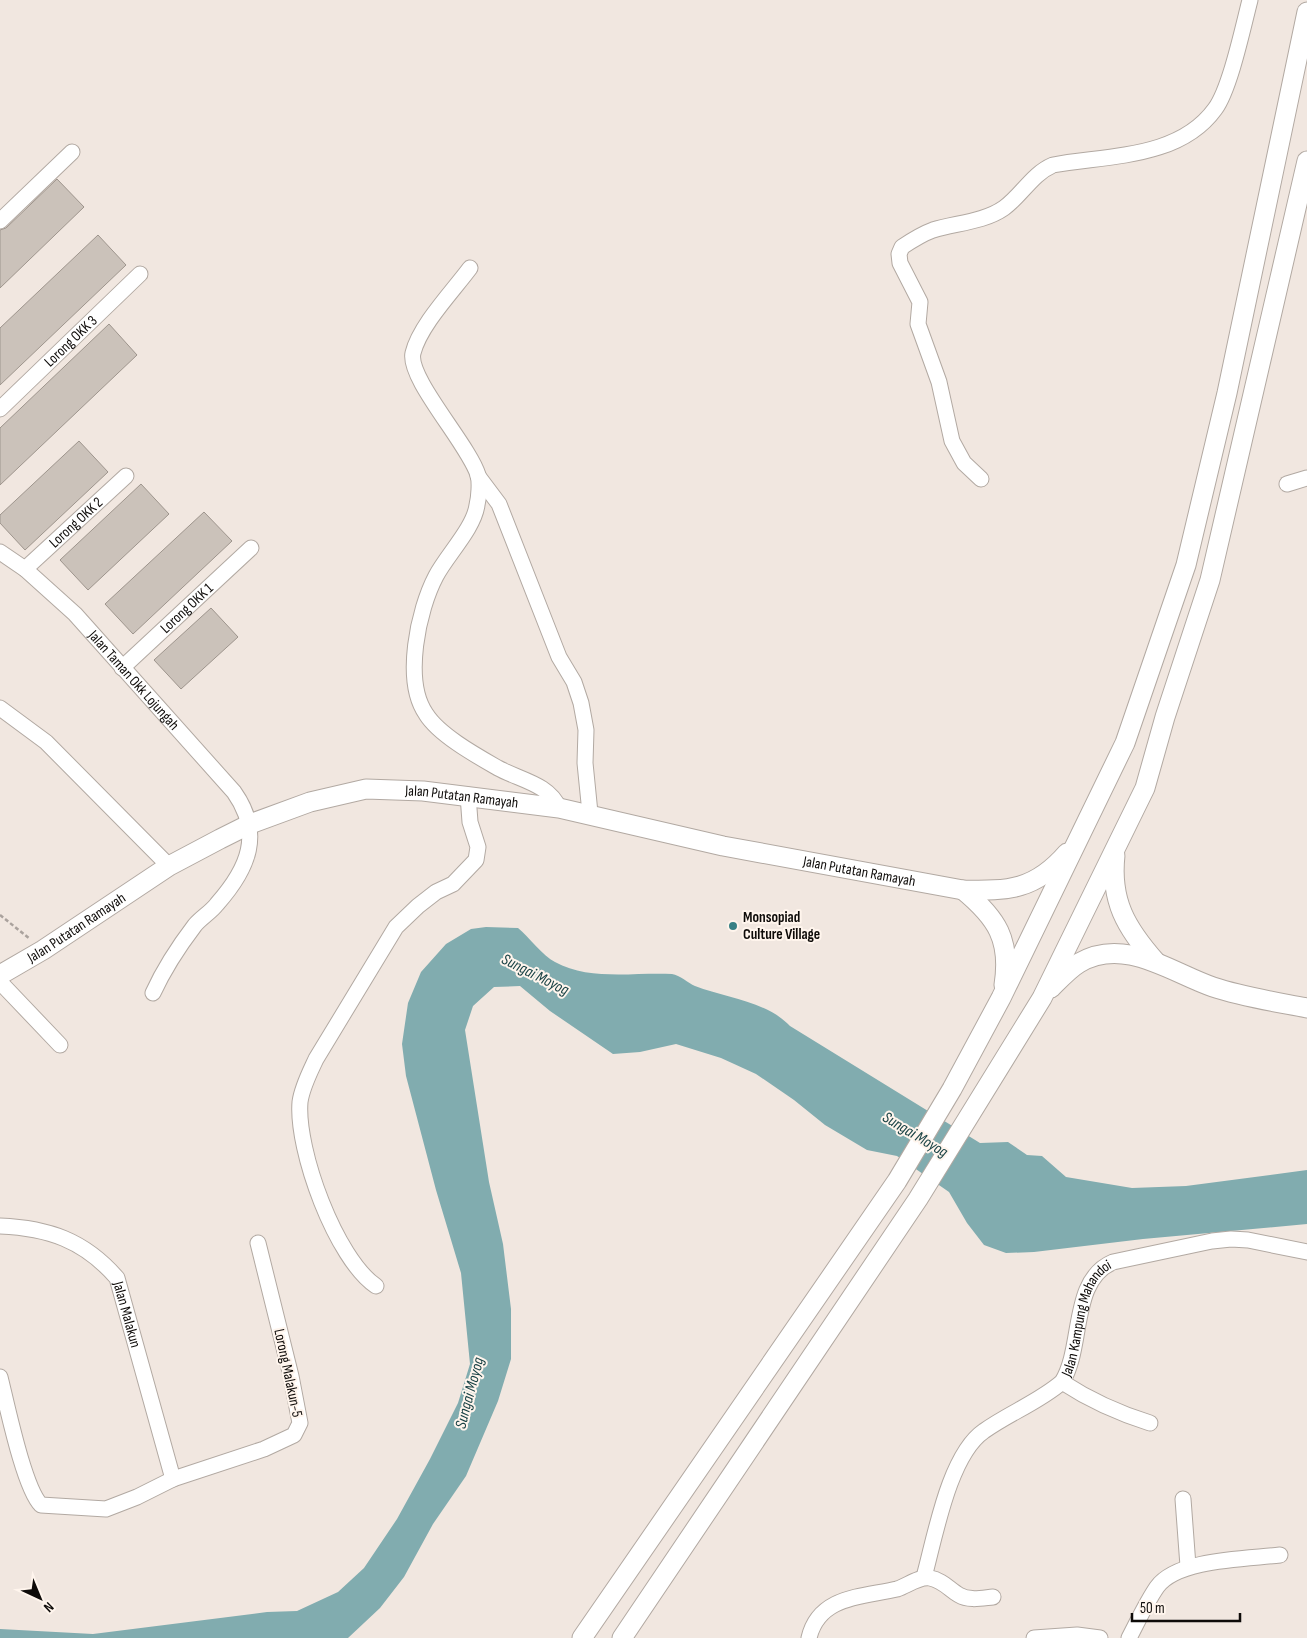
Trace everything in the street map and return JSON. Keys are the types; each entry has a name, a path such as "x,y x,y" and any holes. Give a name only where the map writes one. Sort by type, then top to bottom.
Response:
{"main road":[{"path":"582,1638 897,1181 952,1089 1001,998 1080,839 1125,743 1186,565 1227,393 1307,12"},
{"path":"622,1638 918,1199 1042,998 1145,788 1165,716 1210,580 1307,161"},
{"name":"Jalan Putatan Ramayah","path":"0,975 43,950 169,866 250,824 310,802 366,790 423,791 468,795 559,808 723,846 963,890 996,891 1021,887 1042,878 1080,839"},
{"path":"1116,847 1113,874 1115,893 1123,918 1139,943 1156,962"},
{"name":"Jalan Putatan Ramayah","path":"963,890 983,907 997,926 1005,944 1007,965 1001,998"},
{"path":"1042,998 1080,962 1105,954 1128,954 1156,962 1214,987 1307,1008"}],"street":[{"path":"981,479 964,464 952,441 939,382 918,324 920,302 900,263 899,254 902,246 932,231 973,221 1003,209 1043,169 1053,165 1160,148 1198,126 1216,108 1227,80 1250,0"},
{"path":"0,221 72,152"},
{"path":"470,268 424,330 413,354 417,374 478,476 499,504 559,657 574,682 581,703 586,730 585,763 590,814"},
{"name":"Lorong OKK 3","path":"0,409 140,274"},
{"name":"Lorong OKK 2","path":"25,569 126,476"},
{"path":"478,476 477,506 470,524 435,577 427,599 415,648 414,676 418,700 426,715 441,730 499,768 546,790 555,798 559,808"},
{"path":"1287,484 1307,478"},
{"name":"Lorong OKK 1","path":"122,668 251,548"},
{"name":"Jalan Taman Okk Lojungah","path":"0,552 25,569 74,614 234,792 245,808 250,824"},
{"path":"0,708 46,742 169,866"},
{"path":"376,1286 366,1280 344,1249 311,1178 300,1103 306,1079 316,1059 396,927 436,892 453,884 476,860 478,847 470,822 468,795"},
{"path":"153,993 163,972 196,924 217,905 242,870 250,845 250,824"},
{"path":"0,982 60,1045"},
{"name":"Jalan Malakun","path":"0,1226 31,1228 76,1243 105,1264 116,1278 174,1479"},
{"name":"Jalan Kampung Mahandoi","path":"924,1577 950,1482 961,1457 982,1432 1062,1382 1068,1370 1085,1294 1093,1276 1107,1264 1212,1241 1231,1239 1248,1240 1307,1252"},
{"name":"Lorong Malakun-5","path":"0,1378 27,1478 34,1499 41,1505 106,1509 137,1497 174,1479 264,1449 294,1435 300,1423 291,1376 258,1243"},
{"path":"1062,1382 1089,1400 1111,1410 1150,1423"},
{"path":"1183,1499 1188,1566"},
{"path":"1129,1638 1157,1587 1173,1573 1188,1566 1280,1555"},
{"path":"811,1632 825,1612 846,1598 897,1589 924,1577 942,1582 959,1596 969,1599 993,1597"},
{"path":"1034,1638 1076,1635 1100,1638"}],"path":[{"path":"0,915 43,950"}],"water":[{"name":"Sungai Moyog","path":"486,927 518,928 550,959 568,968 597,974 672,974 695,986 758,1006 769,1011 790,1026 980,1143 1008,1142 1027,1155 1042,1156 1066,1177 1132,1188 1186,1186 1307,1170 1307,1224 1143,1239 1034,1252 1006,1253 984,1245 967,1223 949,1192 897,1156 867,1150 825,1125 794,1100 756,1074 721,1058 676,1044 640,1052 613,1054 550,1011 520,986 494,987 473,1006 465,1030 489,1182 503,1244 511,1309 511,1359 498,1401 466,1476 433,1524 404,1577 380,1608 348,1638 0,1638 0,1629 93,1634 267,1612 297,1611 338,1592 364,1568 397,1519 430,1459 458,1403 470,1364 461,1273 436,1190 406,1076 402,1044 408,1003 421,972 446,944 471,929"}],"building":[{"path":"57,179 84,207 0,288 0,230 6,228"},
{"path":"98,235 126,265 0,385 0,328"},
{"path":"109,324 137,355 0,485 0,428"},
{"path":"79,441 108,472 25,550 0,523 0,515"},
{"path":"141,484 169,514 88,590 60,560"},
{"path":"204,512 232,541 133,634 105,604"},
{"path":"211,608 238,637 181,689 154,660"}],"place":[{"name":"Monsopiad Culture Village","path":"733,926"}]}
